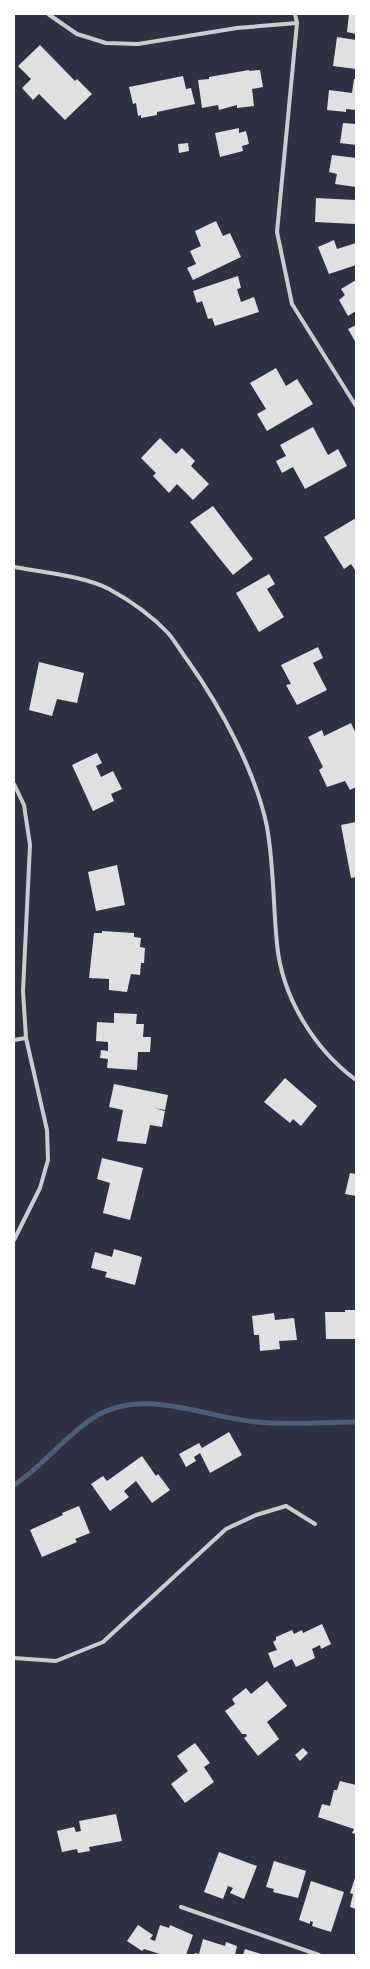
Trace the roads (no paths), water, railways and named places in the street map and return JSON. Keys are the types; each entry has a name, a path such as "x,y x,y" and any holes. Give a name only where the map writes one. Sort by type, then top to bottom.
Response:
{"street":[{"path":"48,14 76,34 106,42 138,44 237,28 297,23"},
{"path":"295,14 297,23 278,201 277,232 292,304 356,406"},
{"path":"14,567 78,579 107,588 143,610 169,634 204,684 238,745 256,790 266,826 272,868 277,946 288,988 298,1014 323,1051 356,1080"},
{"path":"14,784 24,805 30,845 22,991 26,1038 47,1130 48,1160 40,1188 14,1240"},
{"path":"14,1040 26,1038"},
{"path":"14,1658 56,1661 103,1642 226,1529 256,1515 286,1506 315,1524"},
{"path":"181,1907 319,1955"}],"waterway":[{"path":"14,1485 93,1418 112,1409 132,1404 173,1406 236,1419 268,1423 356,1422"}]}
